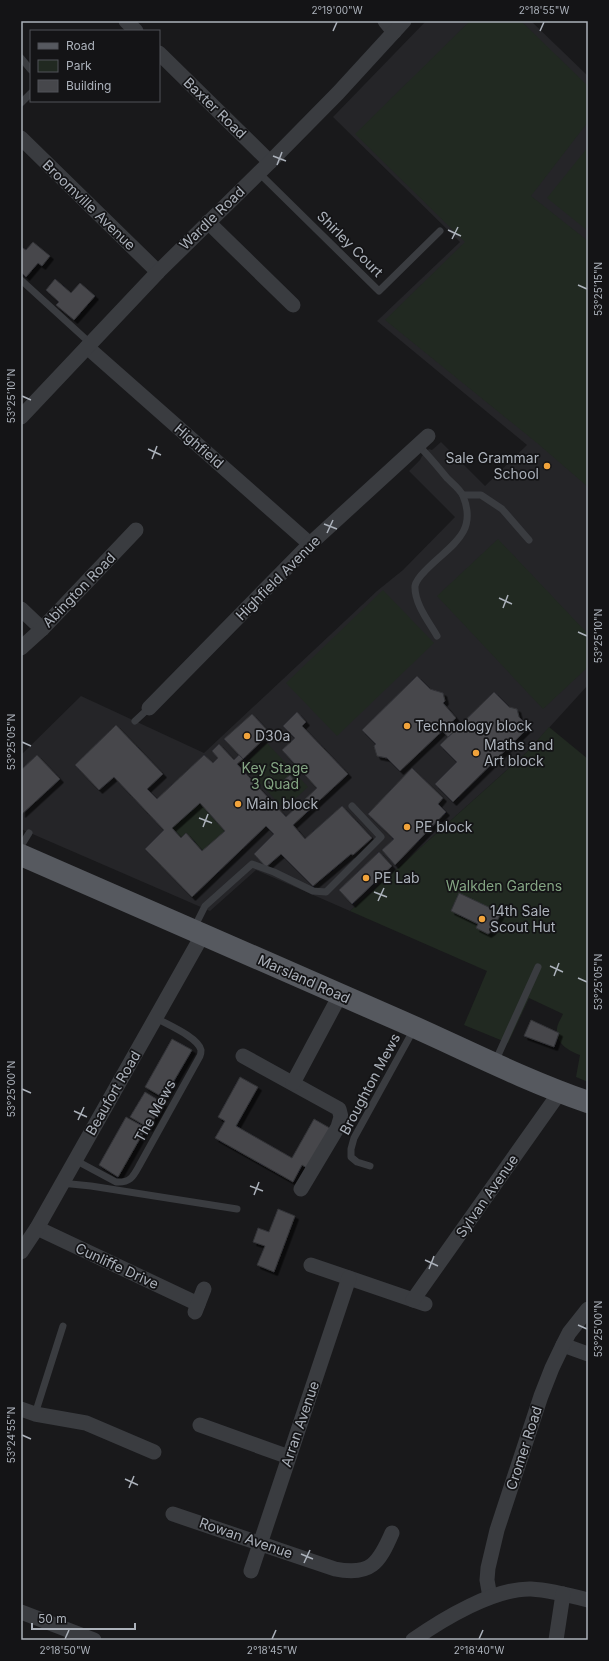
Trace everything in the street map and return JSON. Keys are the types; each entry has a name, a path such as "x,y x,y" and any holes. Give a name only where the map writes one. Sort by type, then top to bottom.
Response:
{"main road":[{"name":"Marsland Road","path":"21,855 494,1064 560,1092 588,1102"}],"street":[{"path":"126,21 135,30"},
{"name":"Wardle Road","path":"21,417 26,401 88,345 158,272 338,93 394,25"},
{"name":"Baxter Road","path":"160,54 270,162"},
{"name":"Broomville Avenue","path":"21,138 158,272"},
{"path":"208,222 293,305"},
{"name":"Highfield","path":"88,345 310,544"},
{"name":"Highfield Avenue","path":"149,708 310,544 424,441"},
{"name":"Abington Road","path":"21,648 42,629 136,530"},
{"path":"21,609 42,629"},
{"name":"Beaufort Road","path":"21,1252 37,1228 156,1018 198,932"},
{"path":"292,1083 340,995"},
{"path":"243,1056 339,1109 341,1116 338,1127 301,1189"},
{"name":"Sylvan Avenue","path":"349,1278 419,1302 560,1092"},
{"name":"Cunliffe Drive","path":"37,1228 196,1309 204,1289"},
{"path":"311,1265 349,1278"},
{"name":"Arran Avenue","path":"251,1571 349,1278"},
{"name":"Cromer Road","path":"490,1597 487,1580 488,1568 497,1530 541,1396 552,1368 569,1333 588,1309"},
{"path":"563,1345 588,1354"},
{"path":"28,1411 86,1423 154,1452"},
{"path":"200,1426 289,1457"},
{"name":"Rowan Avenue","path":"173,1514 260,1542 335,1569 348,1572 359,1571 370,1567 384,1551 392,1533"},
{"path":"414,1640 435,1625 490,1597 511,1591 530,1589 563,1594 588,1600"},
{"path":"556,1640 563,1594"},
{"path":"21,1612 94,1640"}],"lane":[{"path":"21,58 30,69"},
{"path":"21,102 30,94"},
{"name":"Shirley Court","path":"259,172 379,291 440,231"},
{"path":"21,280 88,345"},
{"path":"424,441 463,495 468,518 466,529 461,537 421,575 415,585 416,597 437,636"},
{"path":"463,495 480,495 502,509 529,540"},
{"path":"136,721 149,708"},
{"path":"198,932 205,906 252,864 274,872 313,891 326,892 381,837 352,806"},
{"path":"21,846 29,833"},
{"path":"494,1064 538,967"},
{"name":"The Mews","path":"75,1160 116,1182 123,1182 132,1178 139,1166 200,1056 201,1050 197,1042 186,1034 156,1018"},
{"name":"Broughton Mews","path":"370,1166 357,1162 351,1157 351,1149 354,1138 415,1028"},
{"path":"61,1184 91,1186 237,1209"},
{"path":"28,1411 63,1326"}],"shaded area":[{"name":"Sale Grammar School","path":"426,21 531,21 588,76 588,685 527,752 350,911 256,870 210,911 21,829 21,755 81,696 204,753 377,591 403,570 455,517 409,471 429,449 432,450 441,442 485,486 527,445 377,321 460,242 333,117"}],"green space":[{"path":"470,21 521,21 588,86 588,122 531,196 588,241 588,487 537,443 385,320 465,242 355,134"},
{"path":"588,147 588,231 547,198"},
{"path":"498,539 588,634 588,667 543,709 437,596"},
{"path":"383,590 434,643 337,736 286,683"},
{"name":"Walkden Gardens","path":"549,727 588,759 588,1082 576,1077 580,1055 567,1049 558,1038 557,1027 563,1014 529,998 508,1043 464,1025 487,971 350,911 527,752"},
{"name":"Key Stage 3 Quad","path":"267,743 308,787 284,809 243,765"},
{"path":"200,803 225,831 202,851 187,833 181,838 172,828"}],"building":[{"path":"33,242 50,256 42,266 38,263 26,277 21,272 21,247 26,250"},
{"path":"55,279 71,293 80,283 95,296 74,320 56,305 59,302 46,290"},
{"name":"Technology block","path":"417,676 430,689 443,693 445,701 443,703 456,718 400,771 387,758 377,756 374,746 376,744 362,730"},
{"name":"Maths and Art block","path":"494,692 509,707 517,709 519,717 529,727 453,802 435,784 457,762 440,745"},
{"name":"Main block","path":"297,712 306,722 302,726 348,774 293,825 305,839 342,806 372,838 313,886 281,854 266,867 254,854 274,834 266,826 192,897 145,849 164,830 114,777 99,790 75,765 116,725 163,774 147,789 157,799 204,755 213,763 218,758 212,751 219,744 234,760 239,755 243,759 237,764 286,817 317,788 282,750 295,738 283,726","holes":["200,803 225,831 202,851 186,833 181,838 172,828"]},
{"name":"D30a","path":"252,714 270,733 243,759 224,739"},
{"path":"452,722 458,728 448,737 442,730"},
{"path":"37,755 60,779 22,814 21,770"},
{"name":"PE block","path":"412,768 443,798 438,804 446,812 395,865 382,850 394,839 368,814"},
{"path":"290,775 297,784 291,788 284,780"},
{"path":"271,776 277,783 272,788 266,780"},
{"name":"PE Lab","path":"379,852 392,866 352,904 339,890"},
{"name":"14th Sale Scout Hut","path":"459,893 501,913 492,931 488,934 476,928 478,924 451,911"},
{"path":"531,1020 559,1033 554,1047 524,1036"},
{"path":"172,1039 192,1050 164,1098 145,1087"},
{"path":"240,1077 258,1087 236,1126 292,1158 314,1119 333,1130 310,1170 302,1165 293,1182 215,1138 225,1121 218,1117"},
{"path":"145,1092 163,1103 149,1128 130,1117"},
{"path":"126,1117 146,1128 118,1177 99,1165"},
{"path":"278,1209 295,1216 274,1272 257,1265 265,1246 253,1242 258,1228 269,1232"}],"place":[{"name":"Sale Grammar School","path":"547,466"},
{"name":"Technology block","path":"407,726"},
{"name":"D30a","path":"247,736"},
{"name":"Maths and Art block","path":"476,753"},
{"name":"Main block","path":"238,804"},
{"name":"PE block","path":"407,827"},
{"name":"PE Lab","path":"366,878"},
{"name":"14th Sale Scout Hut","path":"482,919"}]}
